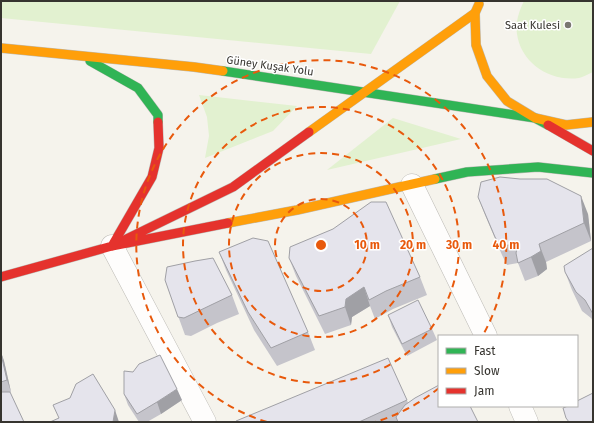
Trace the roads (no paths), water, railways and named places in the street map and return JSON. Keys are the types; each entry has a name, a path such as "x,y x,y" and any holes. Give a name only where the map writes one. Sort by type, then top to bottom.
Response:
{"main road":[{"path":"480,1 475,13 476,46 487,76 507,101 593,151"},
{"path":"112,246 233,187 475,13"},
{"name":"Güney Kuşak Yolu","path":"1,48 194,67 535,118"},
{"path":"82,56 138,88 158,115 158,148 152,177 112,246"},
{"path":"535,118 566,125 593,122"},
{"path":"1,277 112,246 297,210 467,172 538,167 593,173"}],"street":[{"path":"412,185 486,335"},
{"path":"112,246 204,422"},
{"path":"520,407 527,422"}],"place":[{"name":"Saat Kulesi","path":"568,25"}]}
